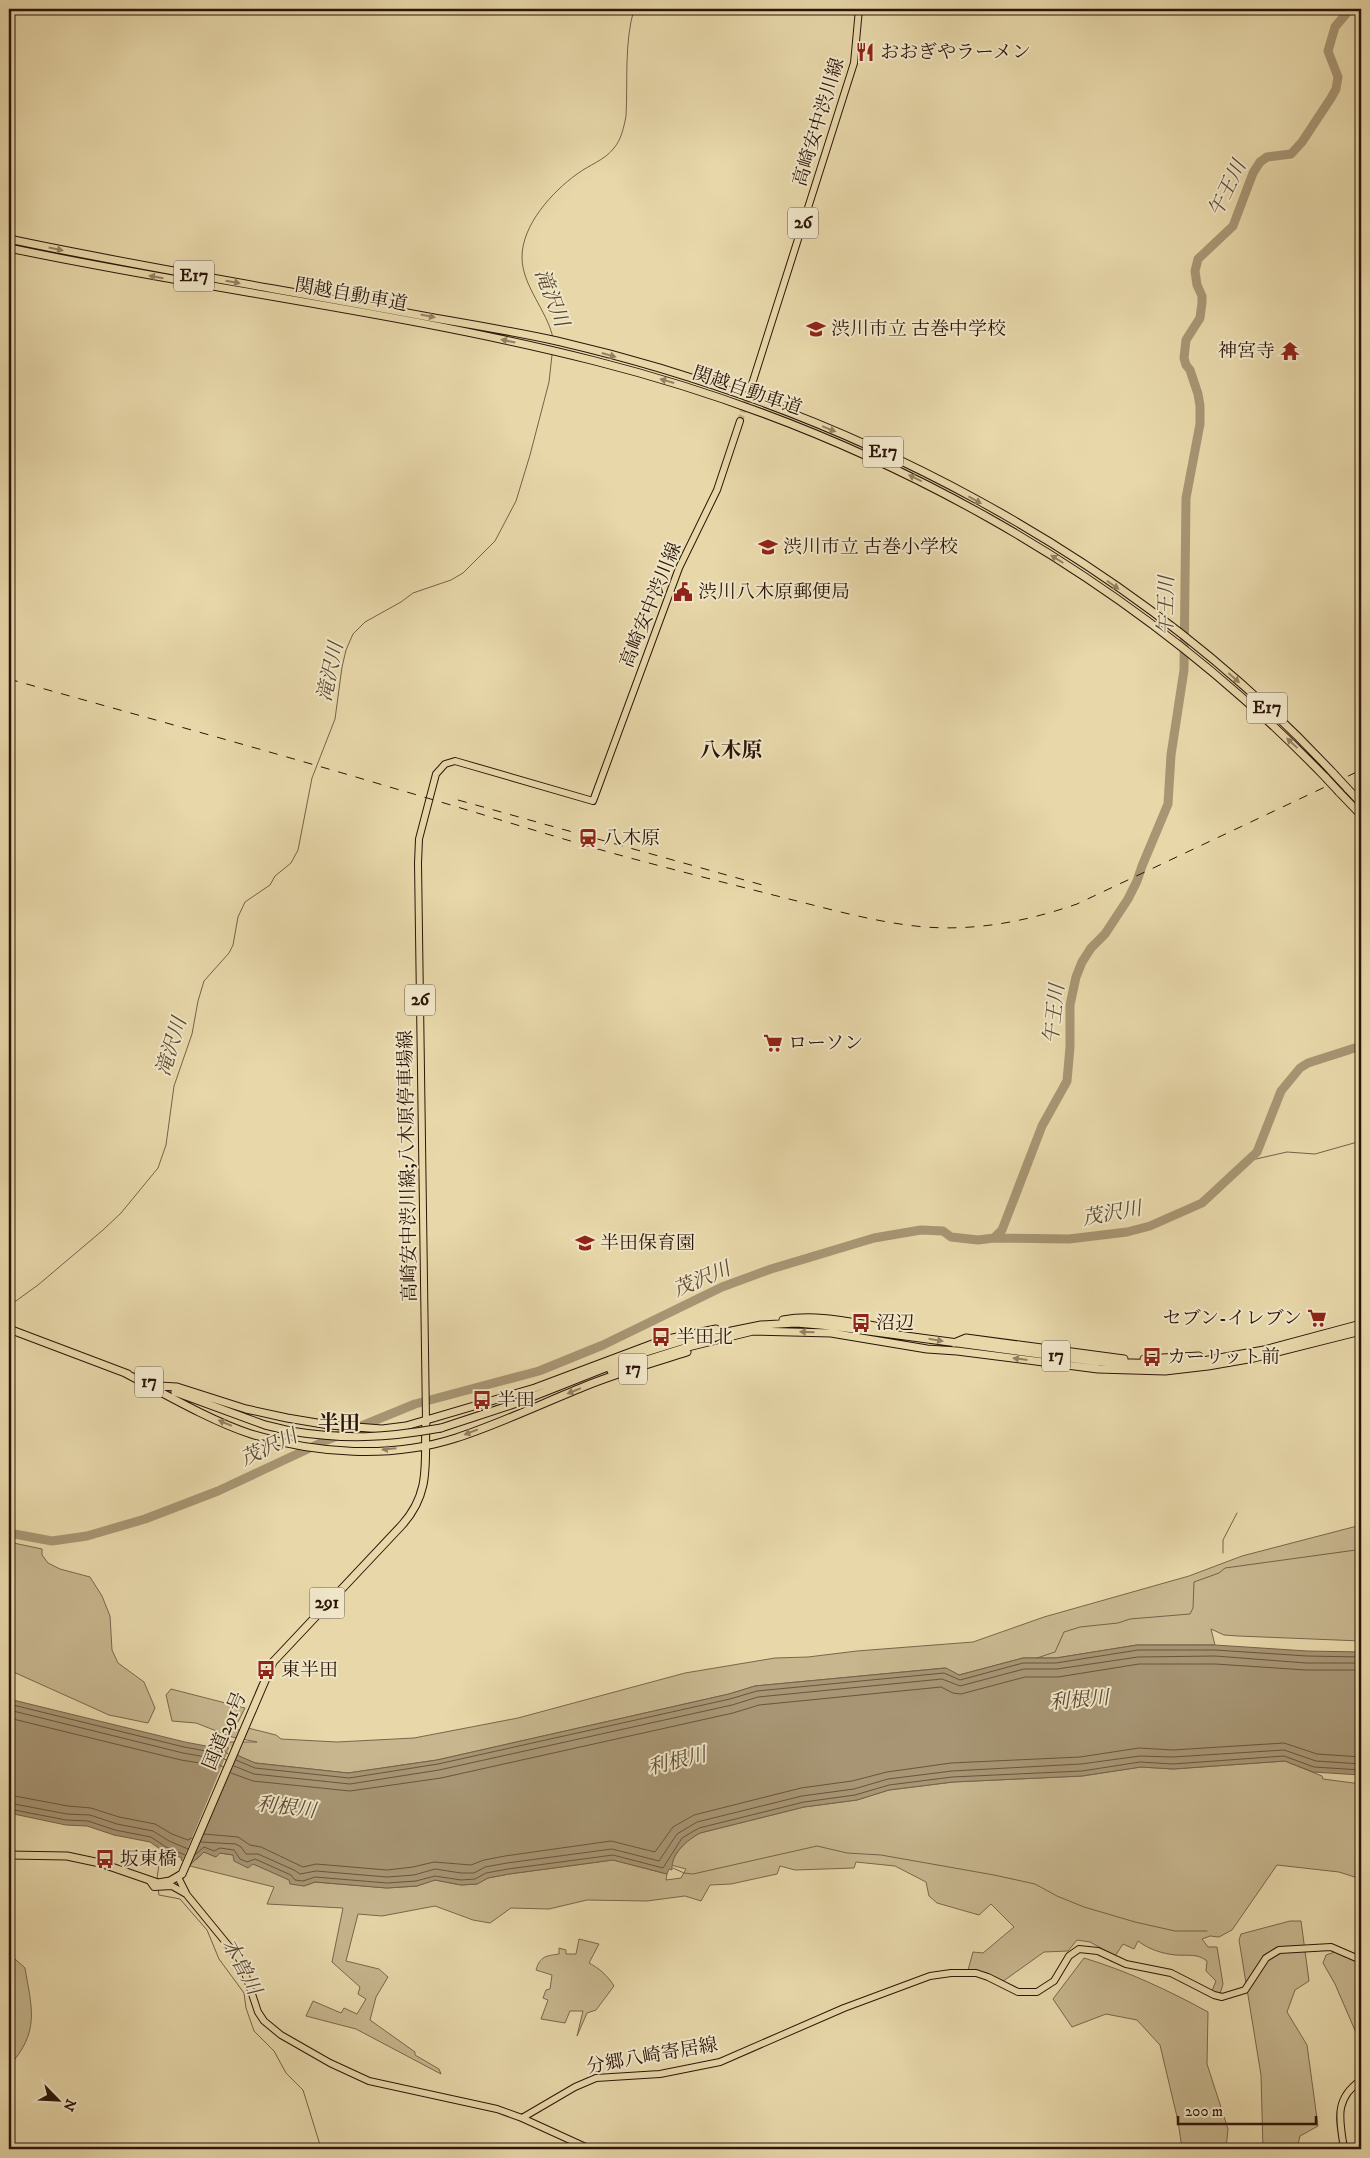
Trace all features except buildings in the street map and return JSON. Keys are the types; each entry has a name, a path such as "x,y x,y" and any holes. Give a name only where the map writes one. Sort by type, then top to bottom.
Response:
{"highway":[{"name":"関越自動車道","path":"9,239 152,269 562,342 725,389 811,421 882,452 961,491 1039,536 1108,581 1197,646 1306,744 1361,802"},
{"name":"関越自動車道","path":"9,248 150,276 377,315 532,346 672,382 722,398 879,460 957,500 1034,545 1095,584 1168,637 1194,657 1272,725 1361,815"},
{"name":"17","path":"125,1373 220,1421 249,1433 323,1449 352,1452 425,1445 456,1438 586,1386 760,1325 796,1323 879,1332 1099,1362 1166,1364 1203,1361 1264,1350 1361,1324"},
{"name":"17","path":"9,1329 250,1419 290,1431 319,1436 368,1438 440,1428 558,1387 751,1329"},
{"name":"17","path":"160,1386 176,1387 246,1409 304,1422 382,1429 406,1426 535,1388 663,1340 717,1329 831,1333 927,1349 957,1350 1098,1369 1165,1370 1208,1366 1254,1358 1361,1331"},
{"name":"国道291号","path":"178,1877 187,1864 261,1686 280,1652 414,1512 421,1498 424,1486 426,1420"},
{"path":"9,1855 68,1856 100,1863 156,1884 178,1877"}],"main road":[{"name":"高崎安中渋川線","path":"752,384 854,63 859,9"},
{"name":"高崎安中渋川線","path":"593,801 679,568 717,490 740,421"},
{"name":"高崎安中渋川線;八木原停車場線","path":"426,1420 418,863 419,839 426,806 436,774 445,764 455,761 593,801"},
{"path":"178,1877 187,1895 241,1961 258,2012 264,2021 281,2035 330,2063 369,2080 497,2109 522,2118 590,2149"},
{"path":"156,1884 172,1886 187,1895"},
{"name":"分郷八崎寄居線","path":"522,2118 575,2087 596,2078 660,2074 720,2062 844,2008 930,1976 951,1972 976,1973 988,1977 1014,1991 1030,1994 1042,1990 1051,1984 1074,1952 1079,1949 1086,1949 1098,1951 1126,1964 1171,1973 1207,1992 1222,1997 1245,1990 1263,1962 1272,1953 1293,1948 1327,1947 1336,1948 1361,1960"},
{"path":"1344,2149 1341,2106 1348,2092 1361,2080"}],"shaded area":[{"path":"1361,1525 1361,1641 1224,1635 1211,1629 1215,1645 1137,1645 1056,1658 1023,1658 959,1675 945,1668 755,1686 729,1694 437,1760 348,1773 255,1763 239,1756 220,1742 257,1742 232,1737 196,1723 172,1721 166,1695 171,1689 245,1708 235,1728 246,1734 248,1728 276,1735 281,1739 337,1742 414,1738 518,1718 685,1673 775,1658 808,1657 857,1651 973,1642 1044,1617 1189,1576 1242,1556"},
{"path":"9,1542 42,1549 42,1555 48,1563 60,1569 90,1577 102,1596 110,1616 112,1650 118,1663 144,1682 155,1708 148,1723 109,1715 9,1670"},
{"path":"1285,1761 1322,1776 1323,1779 1361,1784 1361,1879 1339,1872 1277,1865 1232,1930 1219,1937 1210,1936 1202,1939 1208,1947 1217,1947 1223,1984 1220,1994 1212,1991 1216,1981 1206,1971 1207,1961 1203,1958 1161,1952 1138,1941 1134,1949 1123,1944 1115,1956 1090,1942 1077,1940 1068,1951 1044,1952 1002,1982 968,1970 973,1952 983,1953 1014,1927 991,1904 979,1915 937,1903 929,1896 926,1882 895,1866 856,1862 854,1868 795,1870 780,1866 777,1874 731,1884 710,1885 701,1901 685,1896 647,1901 587,1900 549,1909 511,1908 490,1923 473,1920 435,1906 382,1916 358,1914 346,1961 379,1969 388,1977 376,1997 370,2020 415,2052 415,2055 439,2069 441,2074 356,2029 306,2016 313,2001 341,2013 344,2008 357,2014 366,1999 358,1994 360,1987 332,1962 343,1908 267,1904 274,1887 190,1866 194,1859 197,1859 204,1852 216,1857 220,1853 233,1855 304,1886 315,1882 387,1888 417,1886 435,1880 461,1885 477,1884 488,1878 509,1874 613,1860 667,1874 666,1880 681,1878 686,1869 671,1865 673,1860 682,1846 700,1833 804,1807 857,1800 889,1790 953,1782 1082,1776 1141,1767 1173,1769"},
{"path":"1290,1921 1301,1921 1309,1981 1295,1990 1287,2012 1307,2045 1318,2126 1300,2136 1297,2149 1263,2149 1261,2075 1239,1940 1241,1934"},
{"path":"579,1939 599,1944 589,1963 603,1973 614,1986 596,2010 587,2013 577,2036 583,2011 570,2011 565,2023 541,2019 548,2000 543,1998 546,1990 550,1989 552,1975 536,1970 542,1959 550,1955 559,1954 559,1948 566,1950 566,1954 576,1954"},
{"path":"1341,1950 1361,1966 1361,2039 1357,2035 1335,1984 1323,1963 1326,1955"},
{"path":"1084,1958 1147,1982 1208,2012 1207,2064 1228,2129 1226,2149 1182,2149 1178,2121 1160,2045 1137,2020 1106,2014 1072,2027 1053,1999"},
{"path":"15,1959 25,1968 30,1996 31,2020 26,2042 9,2066 9,1965"}],"water":[{"name":"利根川","path":"1137,1645 1215,1645 1307,1651 1361,1652 1361,1775 1313,1772 1285,1761 1173,1769 1141,1767 1082,1776 953,1782 889,1790 857,1800 804,1807 700,1833 680,1848 674,1858 672,1870 669,1869 667,1874 613,1860 509,1874 488,1878 477,1884 461,1885 435,1880 417,1886 387,1888 315,1882 304,1886 290,1884 289,1880 253,1864 248,1868 234,1861 233,1855 220,1853 216,1857 204,1852 192,1863 163,1851 150,1842 114,1835 87,1826 66,1825 9,1813 9,1699 185,1742 206,1746 212,1742 220,1742 239,1756 255,1763 348,1773 437,1760 729,1694 755,1686 946,1668 959,1675 1023,1658 1056,1658"}],"pier":[{"name":"坂東橋","path":"230,1746 237,1752 190,1865 182,1862"}],"waterway":[{"name":"滝沢川","path":"553,338 546,318 526,278 523,268 523,245 533,221 558,190 567,181 606,156 619,141 626,116 629,35 634,9"},
{"name":"午王川","path":"994,1238 1002,1230 1042,1126 1067,1081 1070,1047 1070,1005 1076,977 1082,962 1091,948 1105,934 1128,899 1168,804 1171,755 1184,670 1186,498 1200,424 1198,394 1184,358 1186,340 1200,318 1202,296 1197,285 1195,271 1198,259 1233,226 1253,173 1260,162 1267,157 1291,154 1302,142 1331,98 1336,89 1338,77 1328,51 1335,27 1350,9"},
{"name":"滝沢川","path":"9,1306 38,1285 103,1230 121,1213 158,1168 166,1145 174,1086 192,1034 204,981 229,953 233,945 238,917 245,902 270,885 275,876 291,863 298,850 312,778 335,719 342,667 346,650 353,634 365,622 413,593 451,580 463,573 495,541 516,501 549,382 552,355"},
{"name":"茂沢川","path":"9,1533 52,1541 87,1536 145,1519 218,1491 327,1440 415,1404 539,1371 603,1345 722,1287 771,1269 874,1238 921,1230 943,1231 951,1237 978,1240 994,1238 1069,1239 1127,1232 1150,1226 1202,1203 1257,1152 1281,1091 1300,1068 1308,1063 1361,1046"},
{"path":"1250,1158 1256,1159 1287,1152 1315,1154 1361,1141"},
{"path":"1223,1553 1223,1540 1237,1513"},
{"path":"1037,1658 1055,1652 1064,1632 1080,1627 1118,1623 1130,1619 1190,1614 1193,1608 1194,1582 1219,1573 1225,1568 1356,1550 1361,1552"},
{"path":"673,1868 684,1873 693,1874 817,1846 847,1853 881,1855 994,1875 1035,1884 1057,1896 1084,1907 1135,1922 1175,1931 1207,1931"},
{"name":"木曽川","path":"157,1879 161,1849"},
{"name":"木曽川","path":"158,1888 159,1895 180,1899 207,1930 219,1959 244,1993 246,2008 254,2031 274,2051 286,2073 303,2090 321,2148 324,2149"}],"tunnel":[{"path":"740,421 752,384"}],"railway":[{"path":"9,679 297,760 634,859 856,916 925,927 983,926 1021,920 1077,904 1361,770"},
{"path":"458,800 766,886"}],"place":[{"name":"おおぎやラーメン","path":"865,52"},
{"name":"渋川市立 古巻中学校","path":"816,329"},
{"name":"神宮寺","path":"1290,351"},
{"name":"渋川市立 古巻小学校","path":"768,547"},
{"name":"渋川八木原郵便局","path":"683,592"},
{"name":"八木原","path":"588,838"},
{"name":"ローソン","path":"773,1043"},
{"name":"半田保育園","path":"585,1243"},
{"name":"セブン-イレブン","path":"1317,1318"},
{"name":"沼辺","path":"861,1323"},
{"name":"半田北","path":"661,1337"},
{"name":"カーリット前","path":"1152,1357"},
{"name":"半田","path":"482,1400"},
{"name":"東半田","path":"266,1670"},
{"name":"坂東橋","path":"105,1859"}],"district":[{"name":"八木原","path":"731,751"},
{"name":"半田","path":"339,1424"}]}
